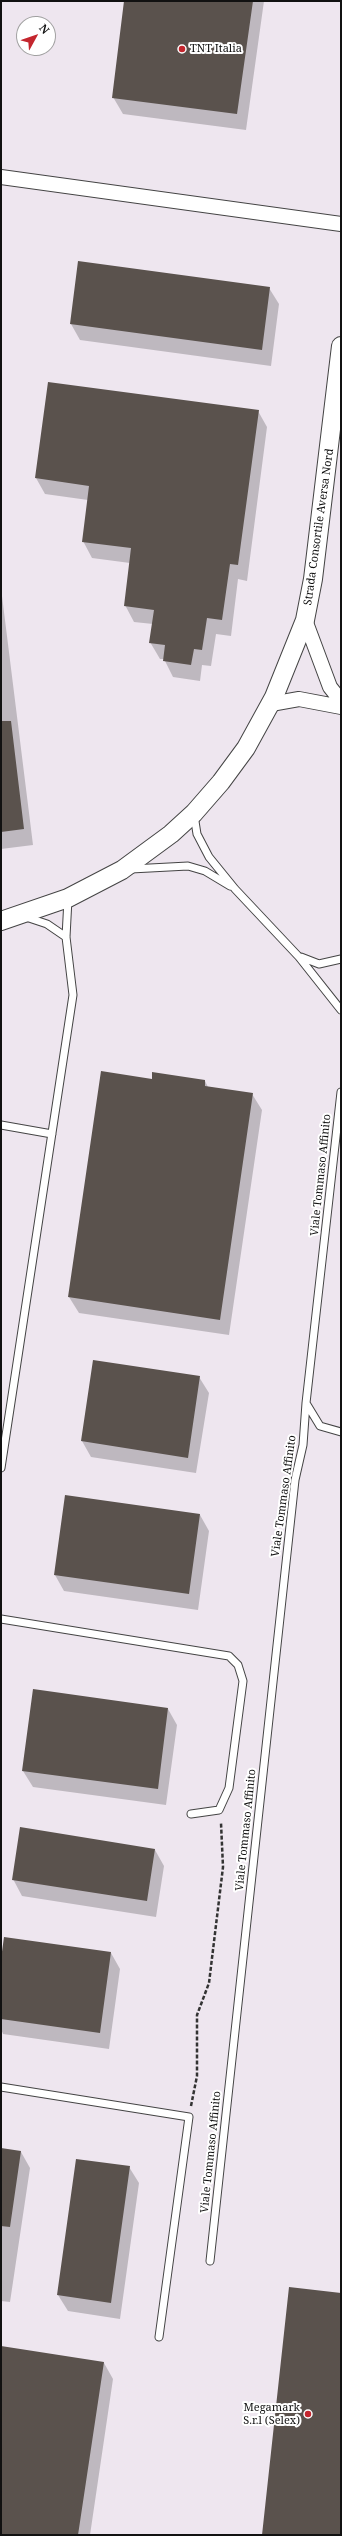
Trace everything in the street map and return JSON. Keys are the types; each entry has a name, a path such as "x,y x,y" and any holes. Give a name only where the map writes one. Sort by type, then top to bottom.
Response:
{"street":[{"path":"1,177 341,224"},
{"name":"Strada Consortile Aversa Nord","path":"1,921 68,898 122,870 172,834 194,813 221,782 246,748 271,704 305,620 313,579 341,346"},
{"path":"305,620 330,688 341,701"},
{"path":"271,704 298,699 341,707"}],"lane":[{"path":"194,813 197,834 209,856 235,889 299,956 341,1010"},
{"path":"122,870 188,866 206,871 235,889"},
{"path":"1,1468 73,995 66,938 68,898"},
{"path":"22,915 47,924 66,938"},
{"path":"299,956 319,964 341,959"},
{"name":"Viale Tommaso Affinito","path":"210,2261 294,1488 304,1445 306,1403 341,1092"},
{"path":"1,1125 52,1134"},
{"path":"306,1403 320,1426 341,1432"},
{"path":"1,1619 229,1656 238,1665 243,1681 229,1788 219,1810 191,1814"},
{"path":"1,2087 189,2116 159,2337"}],"path":[{"path":"189,2116 197,2076 197,2015 209,1983 223,1867 222,1830 219,1810"}],"shaded area":[{"path":"1,1 341,1 341,2535 1,2535"}],"building":[{"name":"TNT Italia","path":"124,1 253,1 237,114 112,98"},
{"path":"78,261 270,287 262,350 70,324"},
{"path":"48,382 259,410 238,565 230,564 222,620 207,618 202,650 194,649 191,665 163,661 165,645 149,643 154,610 124,606 131,548 82,542 89,486 35,478"},
{"path":"1,721 11,721 24,829 1,832"},
{"path":"101,1071 152,1079 152,1072 205,1080 205,1086 253,1093 220,1320 68,1297"},
{"path":"93,1360 200,1376 188,1458 81,1441"},
{"path":"65,1495 200,1514 189,1594 54,1575"},
{"path":"33,1689 168,1708 158,1789 22,1771"},
{"path":"20,1827 155,1849 147,1901 12,1880"},
{"path":"4,1937 111,1952 100,2033 1,2019 1,1959"},
{"path":"1,2148 21,2151 10,2227 1,2226"},
{"path":"76,2159 130,2166 111,2303 57,2295"},
{"name":"Megamark S.r.l (Selex)","path":"289,2287 341,2293 341,2535 262,2535"},
{"path":"1,2346 104,2362 78,2535 1,2535"}],"place":[{"name":"TNT Italia","path":"182,49"},
{"name":"Megamark S.r.l (Selex)","path":"308,2414"}]}
